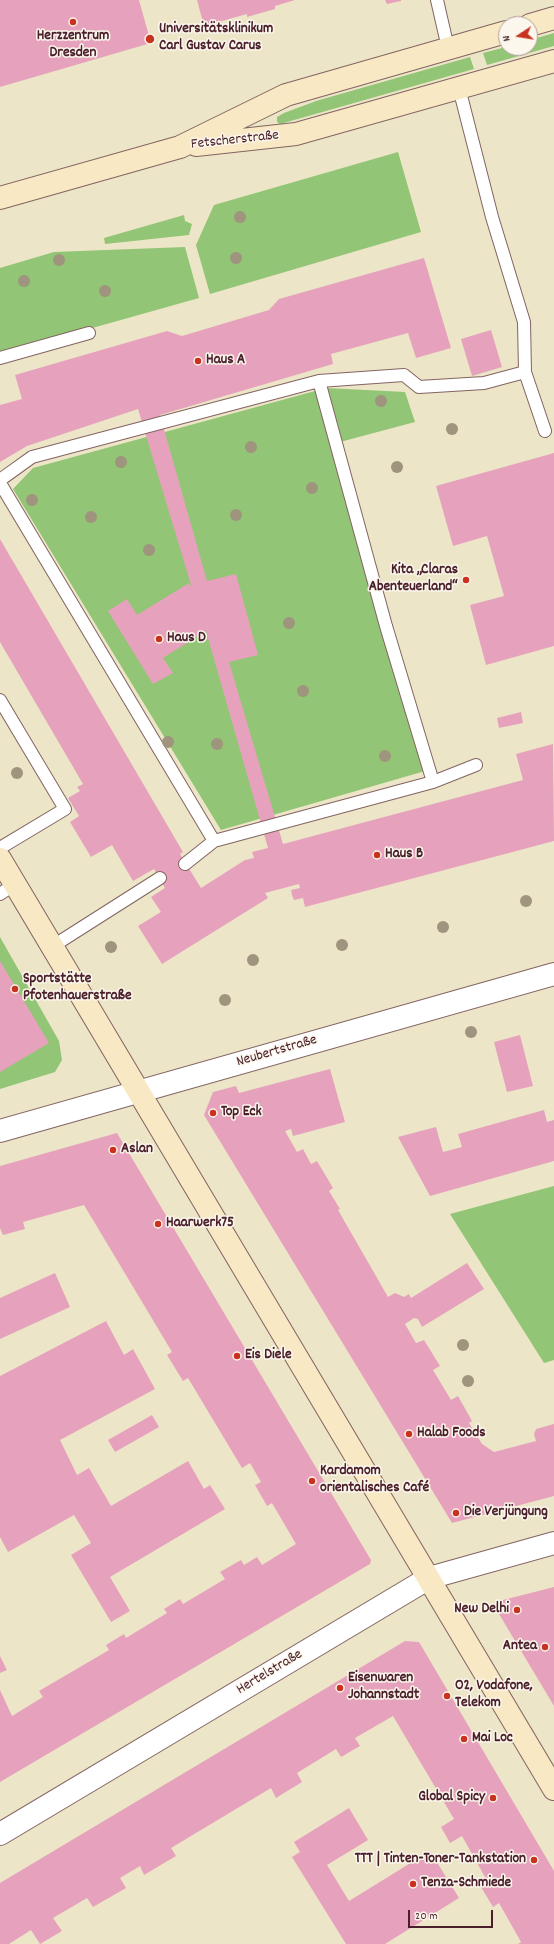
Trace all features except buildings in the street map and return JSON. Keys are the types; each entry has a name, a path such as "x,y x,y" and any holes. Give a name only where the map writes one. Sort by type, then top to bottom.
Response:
{"street":[{"path":"538,23 554,18"},
{"name":"Fetscherstraße","path":"180,147 286,95 498,34"},
{"name":"Fetscherstraße","path":"180,147 296,134 554,61"},
{"path":"0,198 180,147"},
{"path":"0,859 8,889 53,946 554,1789"},
{"name":"Neubertstraße","path":"0,1131 554,974"},
{"name":"Hertelstraße","path":"0,1834 429,1578 554,1543"}],"lane":[{"path":"437,0 448,48"},
{"path":"459,88 492,217 524,322 525,372 545,431"},
{"path":"0,358 89,333"},
{"path":"214,841 0,481 32,458 319,380 404,375 419,387 484,383 525,372"},
{"path":"319,380 386,626 433,782"},
{"path":"0,700 65,809 0,848"},
{"path":"185,864 214,841 433,782 476,765"},
{"path":"53,946 160,878"}],"green space":[{"path":"554,33 554,46 538,51 538,38"},
{"path":"498,49 498,56 519,56 487,65 483,53"},
{"path":"470,57 474,69 280,124 277,122 277,117 284,113 316,101"},
{"path":"398,152 421,232 210,294 196,245 214,205"},
{"path":"184,215 185,221 192,224 189,235 105,244 104,238"},
{"path":"185,247 199,298 0,354 0,268 54,252"},
{"path":"326,388 405,392 415,422 340,442 432,769 221,830 13,489 33,468"},
{"name":"Sportstätte Pfotenhauerstraße","path":"0,937 59,1041 62,1060 55,1072 0,1089"},
{"path":"554,1186 554,1360 544,1363 450,1214"}],"place":[{"name":"Herzzentrum Dresden","path":"73,22"},
{"name":"Universitätsklinikum Carl Gustav Carus","path":"150,39"},
{"name":"Haus A","path":"198,361"},
{"name":"Kita „Claras Abenteuerland“","path":"466,580"},
{"name":"Haus D","path":"159,639"},
{"name":"Haus B","path":"377,855"},
{"name":"Sportstätte Pfotenhauerstraße","path":"15,989"},
{"name":"Top Eck","path":"213,1113"},
{"name":"Aslan","path":"113,1150"},
{"name":"Haarwerk75","path":"158,1224"},
{"name":"Eis Diele","path":"237,1356"},
{"name":"Halab Foods","path":"409,1434"},
{"name":"Kardamom orientalisches Café","path":"312,1481"},
{"name":"Die Verjüngung","path":"456,1513"},
{"name":"New Delhi","path":"517,1610"},
{"name":"Antea","path":"545,1647"},
{"name":"Eisenwaren Johannstadt","path":"340,1688"},
{"name":"O2, Vodafone, Telekom","path":"447,1696"},
{"name":"Mai Loc","path":"464,1739"},
{"name":"Global Spicy","path":"493,1798"},
{"name":"TTT | Tinten-Toner-Tankstation","path":"534,1860"},
{"name":"Tenza-Schmiede","path":"413,1884"}]}
